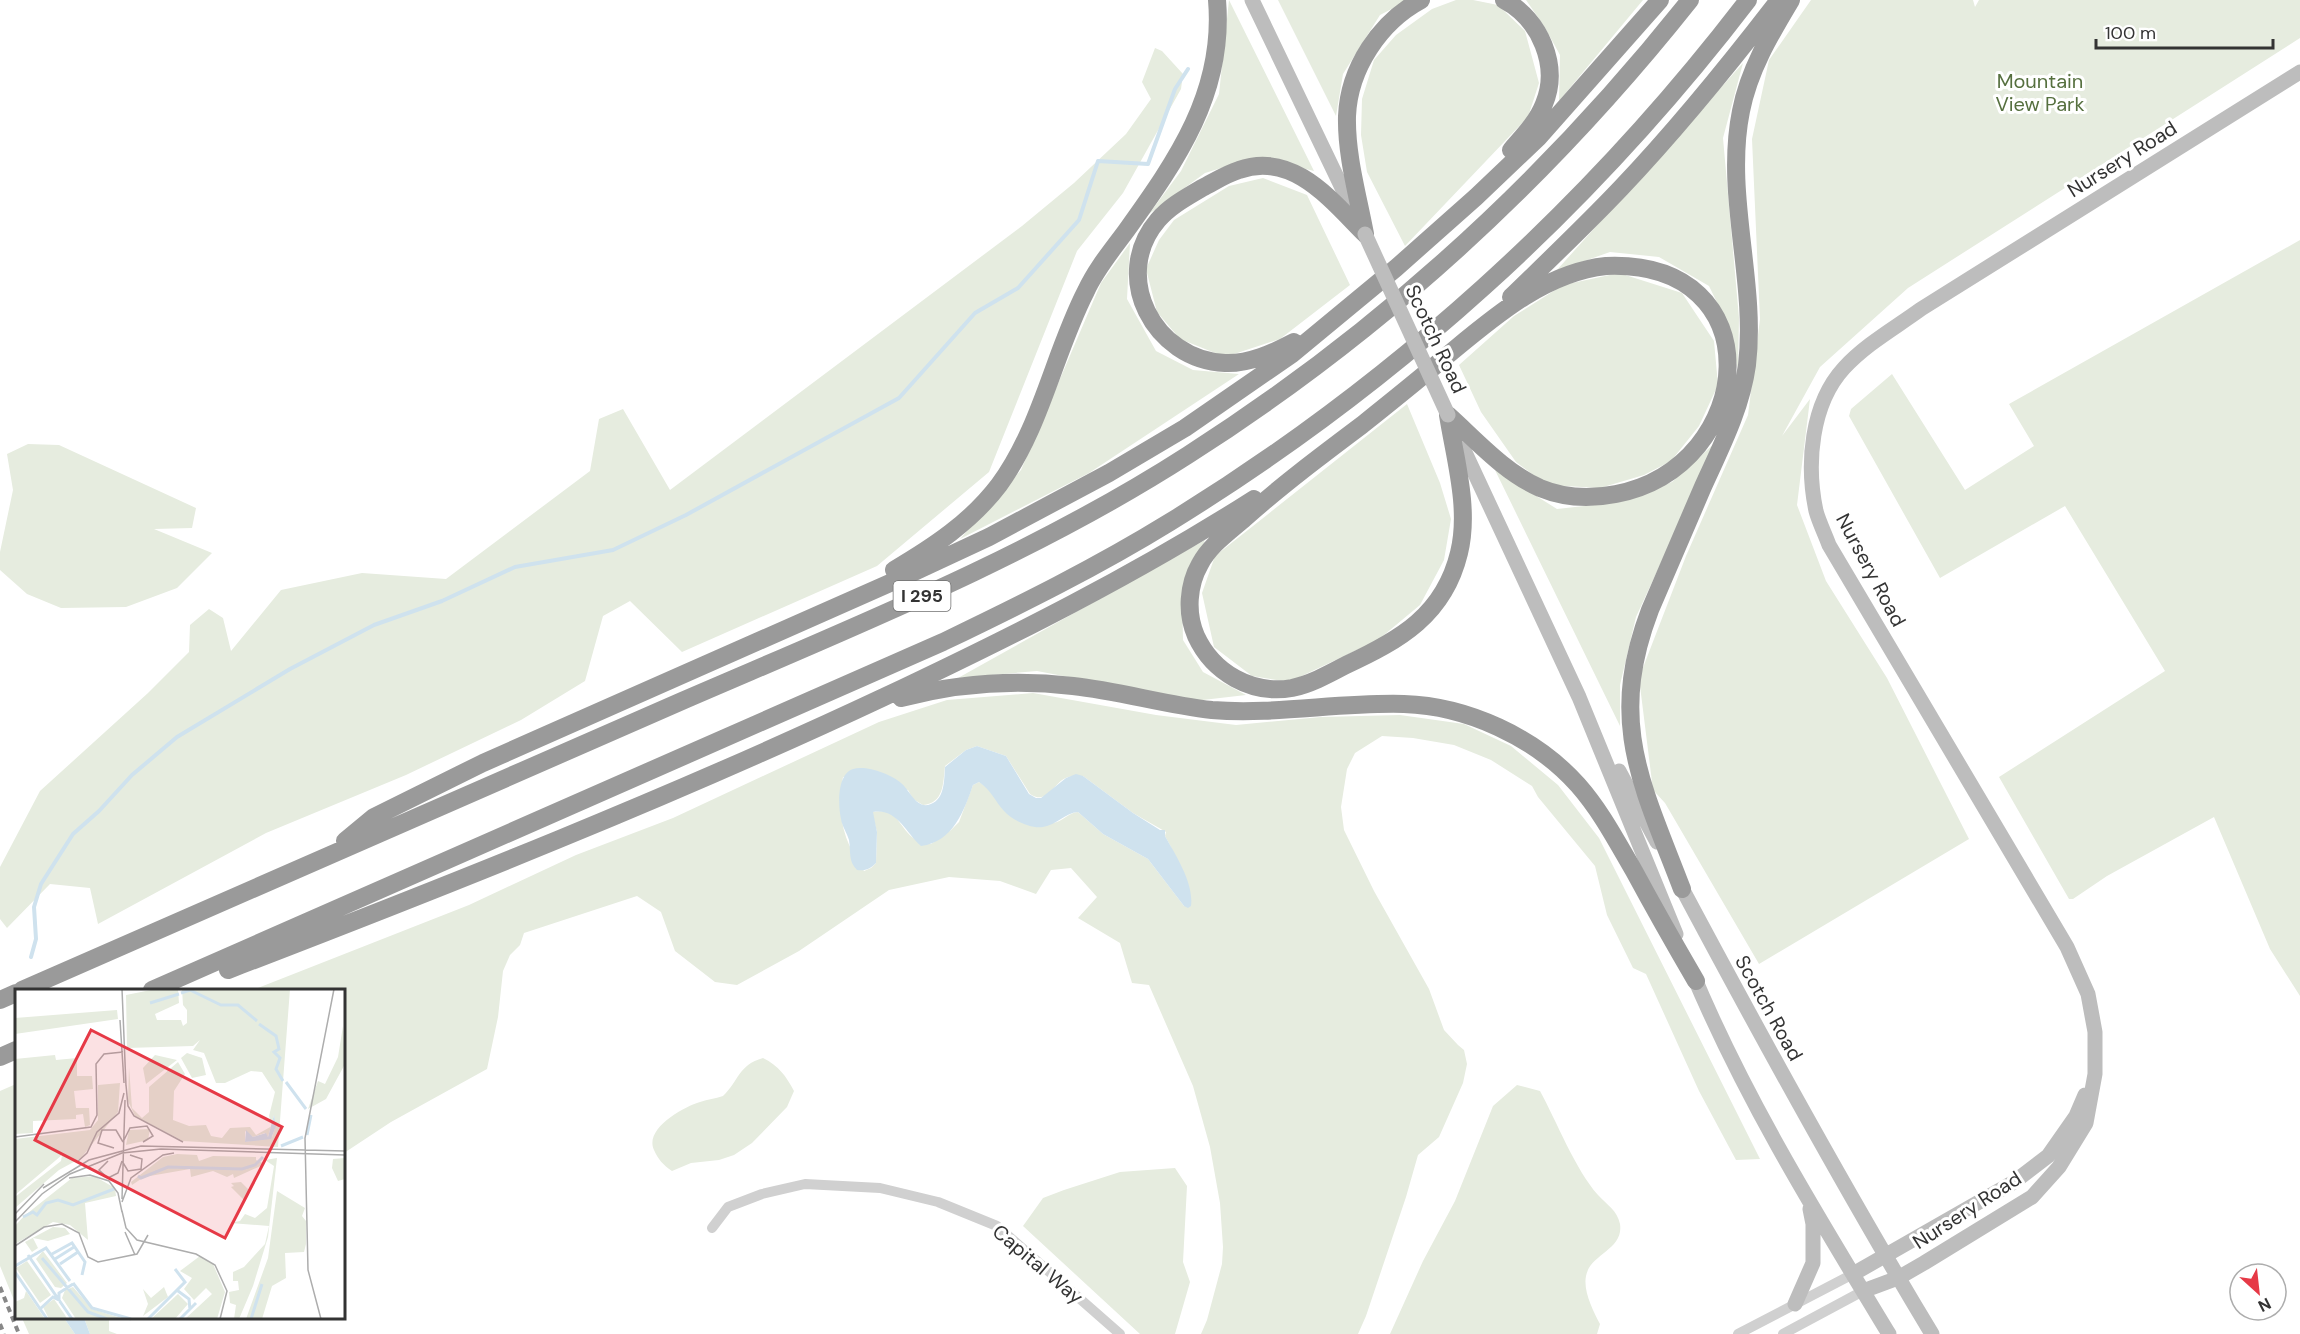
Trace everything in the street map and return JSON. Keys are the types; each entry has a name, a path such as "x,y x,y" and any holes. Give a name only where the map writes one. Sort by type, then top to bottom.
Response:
{"highway":[{"path":"735,650 866,587 927,550 971,516 1000,483 1027,434 1085,291 1173,163 1198,117 1213,64 1218,14 1217,0"},
{"path":"1365,234 1348,141 1347,115 1350,96 1361,64 1375,40 1393,20 1421,0"},
{"path":"1422,245 1485,182 1535,121 1548,92 1549,69 1542,41 1526,17 1504,0"},
{"path":"327,855 374,817 437,784 989,537 1100,478 1185,428 1259,378 1315,335 1422,245 1538,138 1660,0"},
{"name":"I 295","path":"24,989 892,610 1049,534 1187,456 1318,365 1399,302 1467,242 1571,140 1648,53 1690,0"},
{"name":"I 295","path":"154,989 944,642 1033,598 1168,524 1260,464 1314,425 1440,327 1486,286 1579,197 1623,150 1690,73 1748,0"},
{"path":"1476,332 1622,187 1704,95 1779,0"},
{"path":"1682,889 1642,784 1634,752 1629,708 1631,677 1635,655 1650,610 1727,434 1744,380 1749,320 1736,164 1739,123 1744,96 1755,64 1791,0"},
{"path":"1352,304 1308,334 1263,357 1236,363 1212,362 1183,352 1155,327 1140,295 1137,278 1138,261 1148,234 1167,211 1236,170 1253,166 1275,167 1306,178 1365,234"},
{"path":"1615,266 1657,271 1675,278 1706,302 1717,319 1725,339 1728,374 1724,395 1716,417 1706,434 1679,464 1648,484 1622,493 1597,497 1565,495 1532,484 1502,464 1448,415 1459,476 1463,529 1453,572 1448,584 1431,609 1395,641 1307,683 1280,689 1263,688 1246,684 1217,666 1197,639 1190,614 1193,578 1202,560 1215,544 1269,496 1476,332 1520,301 1551,282 1588,268 1615,266"},
{"path":"177,989 455,883 840,718 1003,641 1126,576 1249,502 1333,447"},
{"path":"840,718 890,701 940,689 1023,682 1076,686 1195,708 1225,711 1389,704 1420,705 1455,712 1487,723 1519,739 1547,757 1576,783 1605,822 1696,981"},
{"path":"0,1000 15,993"}],"main road":[{"name":"Scotch Road","path":"1252,0 1365,234 1579,697 1715,1024 1754,1102 1889,1334"},
{"name":"Nursery Road","path":"1863,1291 1898,1278 2002,1217 2032,1197 2059,1167 2086,1123 2095,1074 2095,1032 2088,994 2067,947 1829,545 1816,513 1811,477 1813,437 1824,399 1843,369 1864,349 1921,309 2300,72"},
{"name":"Scotch Road","path":"1579,697 1755,1027 1884,1255 1932,1334"},
{"name":"Nursery Road","path":"1854,1274 2014,1182 2049,1156 2076,1116 2095,1074"},
{"path":"1795,1304 1813,1263 1813,1224 1808,1197"}],"street":[{"name":"Capital Way","path":"712,1228 728,1207 762,1194 805,1184 880,1188 938,1202 997,1226 1120,1334"},
{"path":"1738,1334 1854,1274"},
{"path":"1783,1334 1863,1291"}],"green space":[{"path":"1229,0 1314,171 1257,157 1205,173 1149,214 1181,171 1219,94"},
{"path":"1278,0 1409,0 1380,15 1343,74 1336,116"},
{"path":"1456,0 1473,0 1498,5 1525,31 1539,83 1528,117 1405,246 1367,172 1361,135 1362,99 1374,60 1396,35 1432,9"},
{"path":"1526,0 1643,0 1559,101 1560,55"},
{"name":"Mountain View Park","path":"1811,0 1973,0 1975,7 1979,0 2300,0 2300,38 1908,288 1820,367 1782,436 1810,399 1797,505 1826,581 1887,678 1969,839 1759,964 1665,803 1653,790 1639,678 1686,556 1748,415 1760,319 1752,139 1769,60"},
{"path":"1155,48 1162,51 1183,74 1181,89 1123,193 1077,251 989,472 877,566 682,652 630,601 603,616 585,681 521,720 406,775 266,833 98,924 90,888 50,884 7,928 0,919 0,867 40,791 148,693 189,652 190,625 209,609 223,618 231,651 281,590 362,573 446,579 590,471 599,419 623,409 670,490 1022,226 1074,183 1126,134 1151,99 1142,82"},
{"path":"1743,63 1723,138 1739,318 1738,368 1726,321 1709,286 1659,257 1610,252 1556,271"},
{"path":"1263,178 1307,195 1350,285 1280,339 1225,357 1180,339 1157,312 1146,269 1159,240 1174,220 1229,186"},
{"path":"2300,240 2300,996 2270,949 2214,817 2107,876 2073,899 2069,899 1999,777 2165,671 2065,506 1940,578 1849,416 1851,409 1892,374 1965,490 2034,446 2009,404"},
{"path":"1130,243 1127,299 1156,351 1193,370 1239,374 1089,473 960,539 1021,470 1101,283"},
{"path":"1619,273 1682,293 1714,341 1718,385 1699,426 1671,461 1644,475 1600,488 1547,485 1516,462 1481,412 1459,365 1514,316 1563,285"},
{"path":"1407,404 1440,483 1451,519 1444,560 1420,605 1378,640 1289,682 1252,676 1214,647 1202,593 1215,556"},
{"path":"1717,441 1636,617 1620,685 1620,726 1495,470 1557,509 1620,502 1672,482"},
{"path":"28,444 59,445 196,508 192,528 154,529 212,553 177,588 126,607 61,608 27,594 0,570 0,552 13,490 7,454"},
{"path":"1205,540 1182,593 1183,640 1203,672 1246,695 1194,701 1037,671 958,678"},
{"path":"1033,693 1156,715 1236,725 1321,717 1400,715 1464,724 1511,746 1558,785 1599,838 1760,1159 1736,1160 1699,1091 1646,974 1633,968 1607,915 1595,866 1538,797 1532,786 1491,760 1454,745 1413,738 1382,736 1355,753 1347,769 1341,807 1344,830 1374,891 1429,989 1444,1030 1464,1050 1467,1064 1463,1083 1439,1137 1418,1155 1406,1197 1358,1334 1201,1334 1222,1264 1223,1247 1220,1203 1210,1147 1193,1086 1149,985 1132,983 1120,943 1078,918 1097,897 1071,868 1051,870 1036,894 1000,881 949,877 889,890 799,951 737,985 715,982 675,951 661,912 637,896 524,933 520,945 510,955 503,971 498,1017 487,1069 391,1122 345,1152 345,989 256,989 469,905 576,855 673,818 879,722 947,700","holes":["977,746 1006,756 1030,794 1041,797 1068,777 1083,776 1133,813 1166,832 1165,836 1171,847 1184,906 1148,859 1103,834 1078,812 1055,823 1025,822 1009,814 994,795 979,782 973,785 959,822 931,844 912,837 896,818 887,812 872,812 877,832 876,863 864,871 846,837 841,815 843,777 908,790 913,799 923,805 939,797 943,786 945,766 966,750"]},
{"path":"763,1058 782,1072 794,1091 787,1107 752,1143 734,1155 719,1160 691,1163 672,1171 661,1162 652,1142 660,1127 684,1109 723,1096 748,1065"},
{"path":"15,1084 15,1303 0,1266 0,1091"},
{"path":"1517,1085 1540,1091 1582,1172 1619,1219 1620,1233 1617,1240 1594,1262 1586,1276 1587,1294 1600,1324 1597,1334 1390,1334 1423,1261 1455,1201 1493,1106"},
{"path":"1175,1168 1187,1186 1183,1262 1190,1282 1175,1334 1140,1334 1023,1226 1043,1198 1120,1172"},
{"path":"22,1319 65,1319 75,1334 29,1334"},
{"path":"84,1319 109,1319 109,1331 117,1334 90,1334"}],"water":[{"path":"977,746 1006,756 1029,794 1036,798 1041,798 1066,778 1076,774 1083,776 1160,830 1165,830 1165,836 1187,879 1191,906 1188,908 1184,906 1148,859 1103,834 1078,812 1069,814 1048,826 1027,825 1007,814 987,788 979,782 973,785 956,824 949,832 932,843 921,846 895,817 873,812 877,832 876,863 868,869 857,870 851,860 849,840 840,813 841,783 848,772 865,768 885,774 901,783 919,803 928,805 934,803 941,795 945,767 966,750"},
{"path":"65,1319 84,1319 90,1334 75,1334"}],"waterway":[{"path":"31,957 36,939 34,907 41,884 73,834 99,811 132,775 177,737 290,669 374,625 442,601 515,567 613,550 686,515 899,398 975,313 1018,288 1079,220 1098,161 1148,164 1175,89 1188,69"}],"railway":[{"path":"0,1287 19,1334"},
{"path":"0,1324 4,1334"}]}
